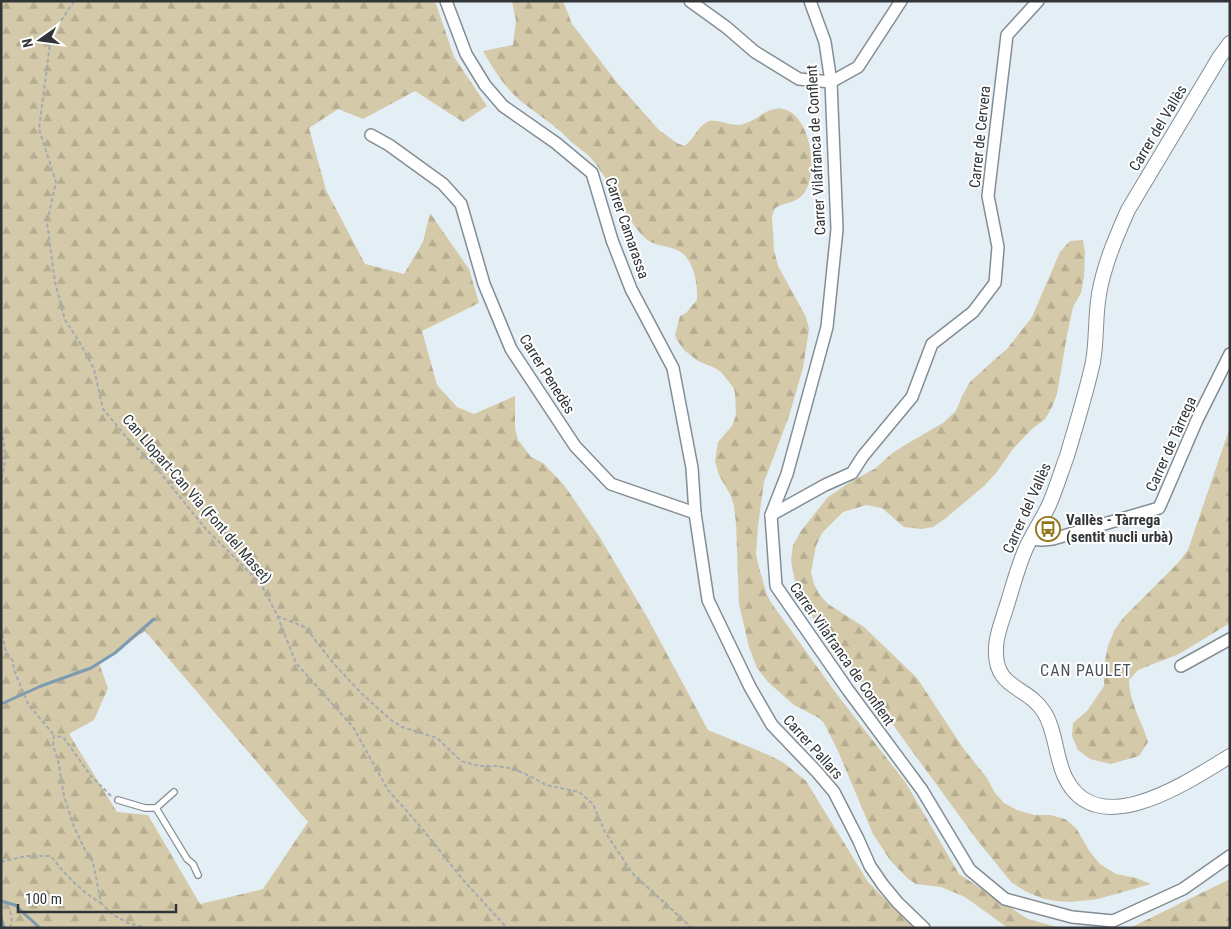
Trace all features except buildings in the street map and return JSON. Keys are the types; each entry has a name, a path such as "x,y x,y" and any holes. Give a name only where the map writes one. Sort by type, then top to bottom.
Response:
{"street":[{"name":"Carrer Camarassa","path":"446,1 466,54 485,86 503,106 592,172 612,240 631,289 673,368 692,468 695,513"},
{"path":"690,1 726,27 755,52 799,79 831,82 858,67 901,1"},
{"name":"Carrer Vilafranca de Conflent","path":"810,1 825,42 831,82 837,229 827,327 787,474 771,515 776,586 848,690 922,790 970,870 1005,899 1072,918 1113,921 1183,889 1230,856"},
{"name":"Carrer de Cervera","path":"771,515 825,485 852,473 863,456 912,397 932,344 973,312 995,283 998,247 988,196 1006,36 1038,1"},
{"name":"Carrer del Vallès","path":"1230,43 1219,58 1133,202 1121,227 1099,293 1093,360 1069,447 1049,505 1030,539 1021,560 999,630 996,646 998,666 1008,683 1031,697 1044,712 1050,725 1060,764 1072,789 1080,797 1090,802 1109,808 1118,807 1170,791 1230,756"},
{"name":"Carrer Penedès","path":"371,135 389,145 443,184 461,204 484,284 511,349 575,446 611,484 695,513"},
{"name":"Carrer de Tàrrega","path":"1030,539 1052,540 1159,508 1197,420 1230,354"},
{"name":"Carrer Pallars","path":"695,513 708,600 750,687 772,725 834,792 870,866 882,885 924,928"},
{"path":"1181,666 1230,639"}],"lane":[{"path":"118,800 146,808 156,808 174,792"},
{"path":"156,808 187,859 193,864 198,875"}],"path":[{"name":"Can Llopart-Can Via (Font del Maset)","path":"74,1 51,36 39,129 56,182 47,222 55,282 65,320 94,369 103,409 127,438 154,465 205,528 261,584 277,615 296,663 353,726 388,790 420,826 462,880 507,928"},
{"path":"1,430 5,452 5,468 1,480"},
{"path":"277,615 305,627 334,664 362,694 391,720 402,727 437,738 460,761 480,766 514,769 546,785 578,792 593,804 605,832 634,874 692,928"},
{"path":"1,628 6,652 13,660 14,670 28,704 54,736 63,737 106,793 118,800"},
{"path":"54,736 53,746 58,760 64,796 77,834 93,862 101,903"},
{"path":"1,862 26,856 51,856 63,872 112,914 128,923 148,928"},
{"path":"1,878 1,888"},
{"path":"1,902 5,904 11,914 10,928"}],"green space":[{"path":"1,1 435,1 454,57 487,106 463,122 415,91 363,119 338,109 309,128 326,190 365,264 404,274 423,242 430,213 469,269 479,303 422,331 437,385 457,407 474,414 515,396 515,428 518,440 531,457 543,463 564,485 599,536 647,617 708,730 771,756 784,763 806,781 868,882 914,928 1,928","holes":["145,631 308,822 263,889 200,904 148,815 117,812 69,734 94,720 108,688 99,663"]},
{"path":"512,1 563,1 572,24 618,84 659,130 684,146 704,124 711,121 739,125 749,122 767,111 783,109 793,113 800,122 806,133 809,145 811,171 809,183 802,196 775,208 772,216 774,250 778,266 806,317 809,329 803,368 789,416 764,482 756,554 767,595 835,692 906,783 959,874 1028,919 1060,928 1008,928 965,897 941,887 916,884 907,878 890,860 873,834 824,723 819,718 794,705 768,682 757,668 749,647 739,604 734,506 731,496 719,475 715,461 718,442 732,426 736,415 735,393 733,387 721,372 698,361 684,350 675,335 680,316 686,313 697,300 694,272 683,254 677,250 650,242 643,236 628,217 604,176 590,157 558,129 516,97 496,72 483,51 513,45 516,21"},
{"path":"1083,240 1085,252 1081,293 1073,307 1057,394 1045,419 1032,429 1013,449 984,486 933,527 921,529 904,527 882,508 866,505 843,512 822,533 816,546 811,572 819,594 828,604 864,627 917,678 963,748 1004,803 1017,810 1034,815 1050,815 1065,819 1076,828 1090,852 1100,864 1116,874 1136,878 1151,884 1098,899 1071,902 1041,898 1012,883 977,840 850,666 828,644 796,587 791,560 793,545 801,531 828,497 876,468 891,454 943,423 956,411 970,382 1007,349 1032,317 1060,252 1070,241"},
{"path":"1230,427 1230,623 1179,654 1138,670 1129,680 1133,704 1148,742 1139,756 1111,764 1090,759 1078,750 1072,736 1073,723 1087,711 1104,686 1105,660 1114,631 1123,618 1178,563 1188,550"},
{"path":"1230,879 1230,928 1126,928 1134,926"}],"waterway":[{"path":"1,704 41,686 91,668 115,653 154,619"},
{"path":"1,901 15,905 40,928"},
{"path":"1,918 4,928"}],"place":[{"name":"Vallès - Tàrrega (sentit nucli urbà)","path":"1048,529"}],"district":[{"name":"CAN PAULET","path":"1086,670"}]}
